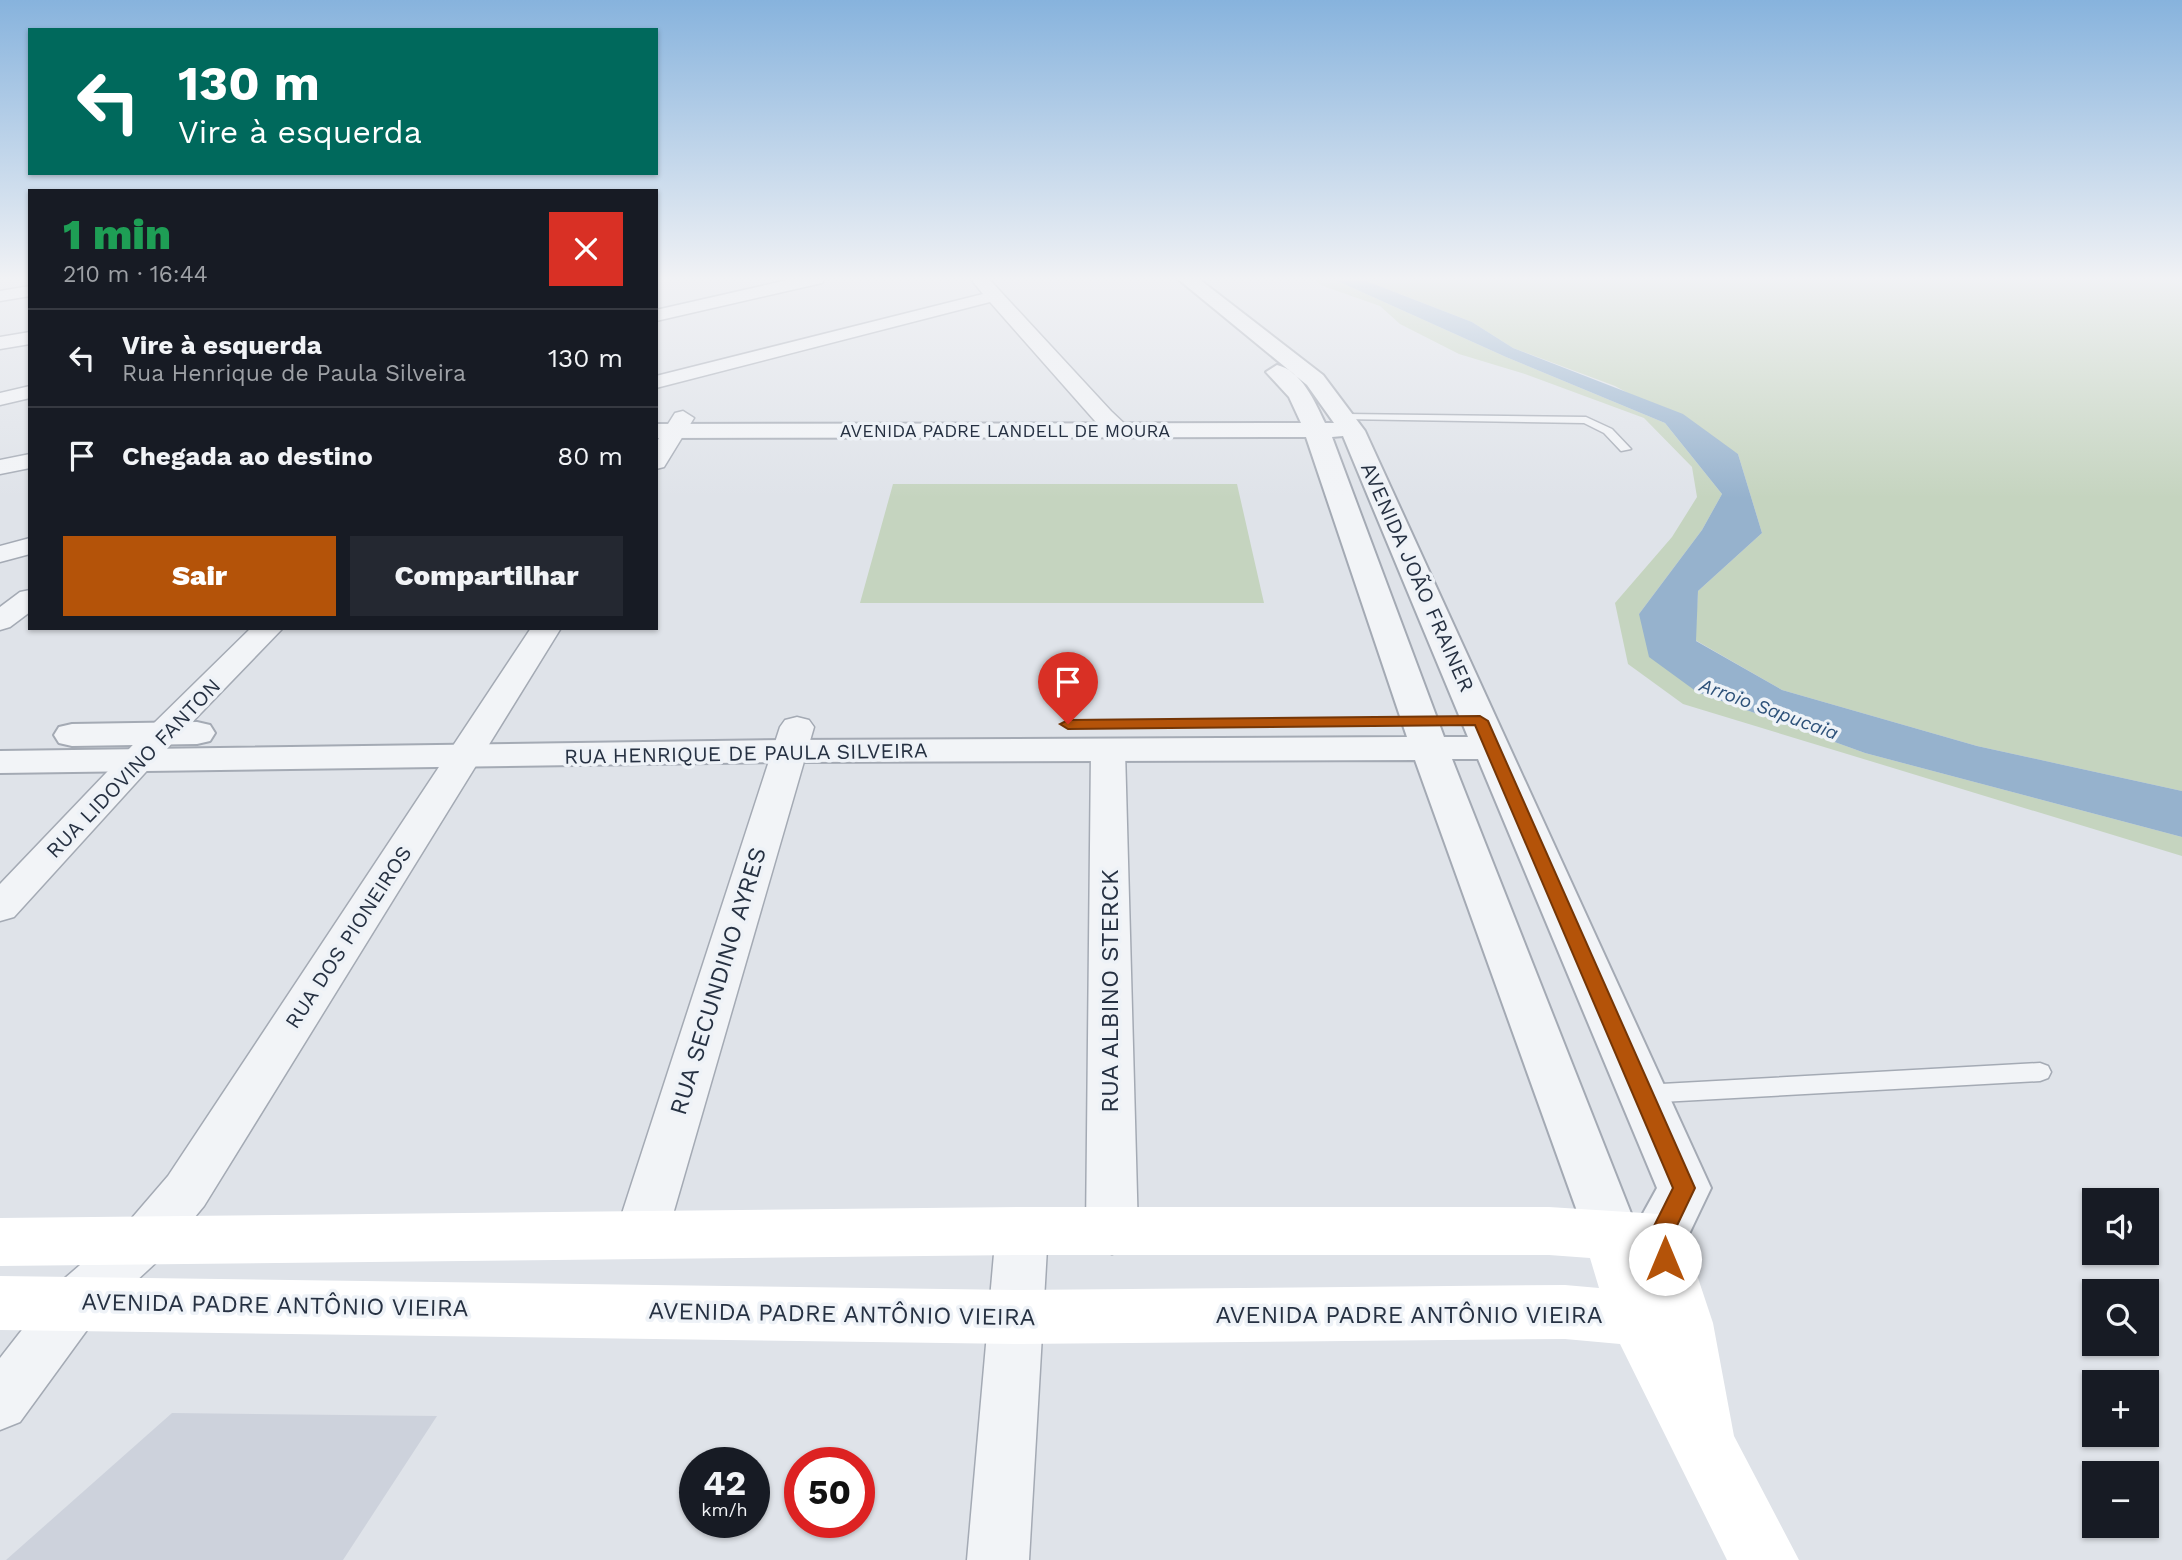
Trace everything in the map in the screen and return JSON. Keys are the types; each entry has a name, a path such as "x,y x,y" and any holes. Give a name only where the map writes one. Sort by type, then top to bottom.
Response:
{"main road":[{"path":"0,1242 1022,1231 1635,1236 1660,1320 1703,1443 1764,1560"},
{"name":"AVENIDA PADRE ANTÔNIO VIEIRA","path":"0,1303 1017,1317 1565,1311 1660,1320"}],"street":[{"path":"658,382 777,352"},
{"path":"1045,352 1111,423"},
{"name":"AVENIDA JOÃO FRAINER","path":"1252,352 1286,379 1331,424 1486,734 1684,1188 1635,1236 1424,734 1331,424 1315,380 1279,352"},
{"path":"0,399 28,393"},
{"name":"AVENIDA PADRE LANDELL DE MOURA","path":"668,425 1331,424"},
{"path":"658,457 668,425"},
{"path":"0,467 28,461"},
{"path":"0,554 28,547"},
{"path":"0,621 28,600"},
{"name":"RUA LIDOVINO FANTON","path":"0,908 151,747 266,630"},
{"name":"RUA DOS PIONEIROS","path":"0,1403 76,1302 143,1242 186,1191 545,630"},
{"name":"RUA HENRIQUE DE PAULA SILVEIRA","path":"793,739 1108,750 1424,734"},
{"name":"RUA HENRIQUE DE PAULA SILVEIRA","path":"0,762 151,747 1486,734"},
{"name":"RUA HENRIQUE DE PAULA SILVEIRA","path":"0,735 151,747"},
{"name":"RUA SECUNDINO AYRES","path":"641,1235 793,739"},
{"name":"RUA ALBINO STERCK","path":"1108,750 1112,1232"},
{"path":"998,1560 1022,1231"}],"lane":[{"path":"1331,424 1587,420 1608,432 1625,449"},
{"path":"1643,1094 2040,1072"}],"shaded area":[{"path":"172,1413 437,1416 343,1560 6,1560"}],"green space":[{"path":"1455,352 1494,352 1665,423 1722,494 1702,530 1639,614 1697,692 1865,753 2182,837 2182,856 1683,704 1628,664 1615,603 1672,537 1697,497 1692,467 1644,418 1525,374"},
{"path":"1523,352 2182,352 2182,791 1977,746 1782,690 1695,640 1698,591 1762,533 1738,454 1615,386"},
{"path":"893,484 1237,484 1264,603 860,603"}],"water":[{"name":"Arroio Sapucaia","path":"1494,352 1523,352 1683,414 1738,454 1762,533 1698,591 1696,641 1782,690 1977,746 2182,791 2182,837 1865,753 1697,692 1649,657 1639,614 1702,530 1722,494 1665,423"}],"route":[{"path":"1068,724 1480,721 1684,1188 1660,1238 1665,1259"}]}
